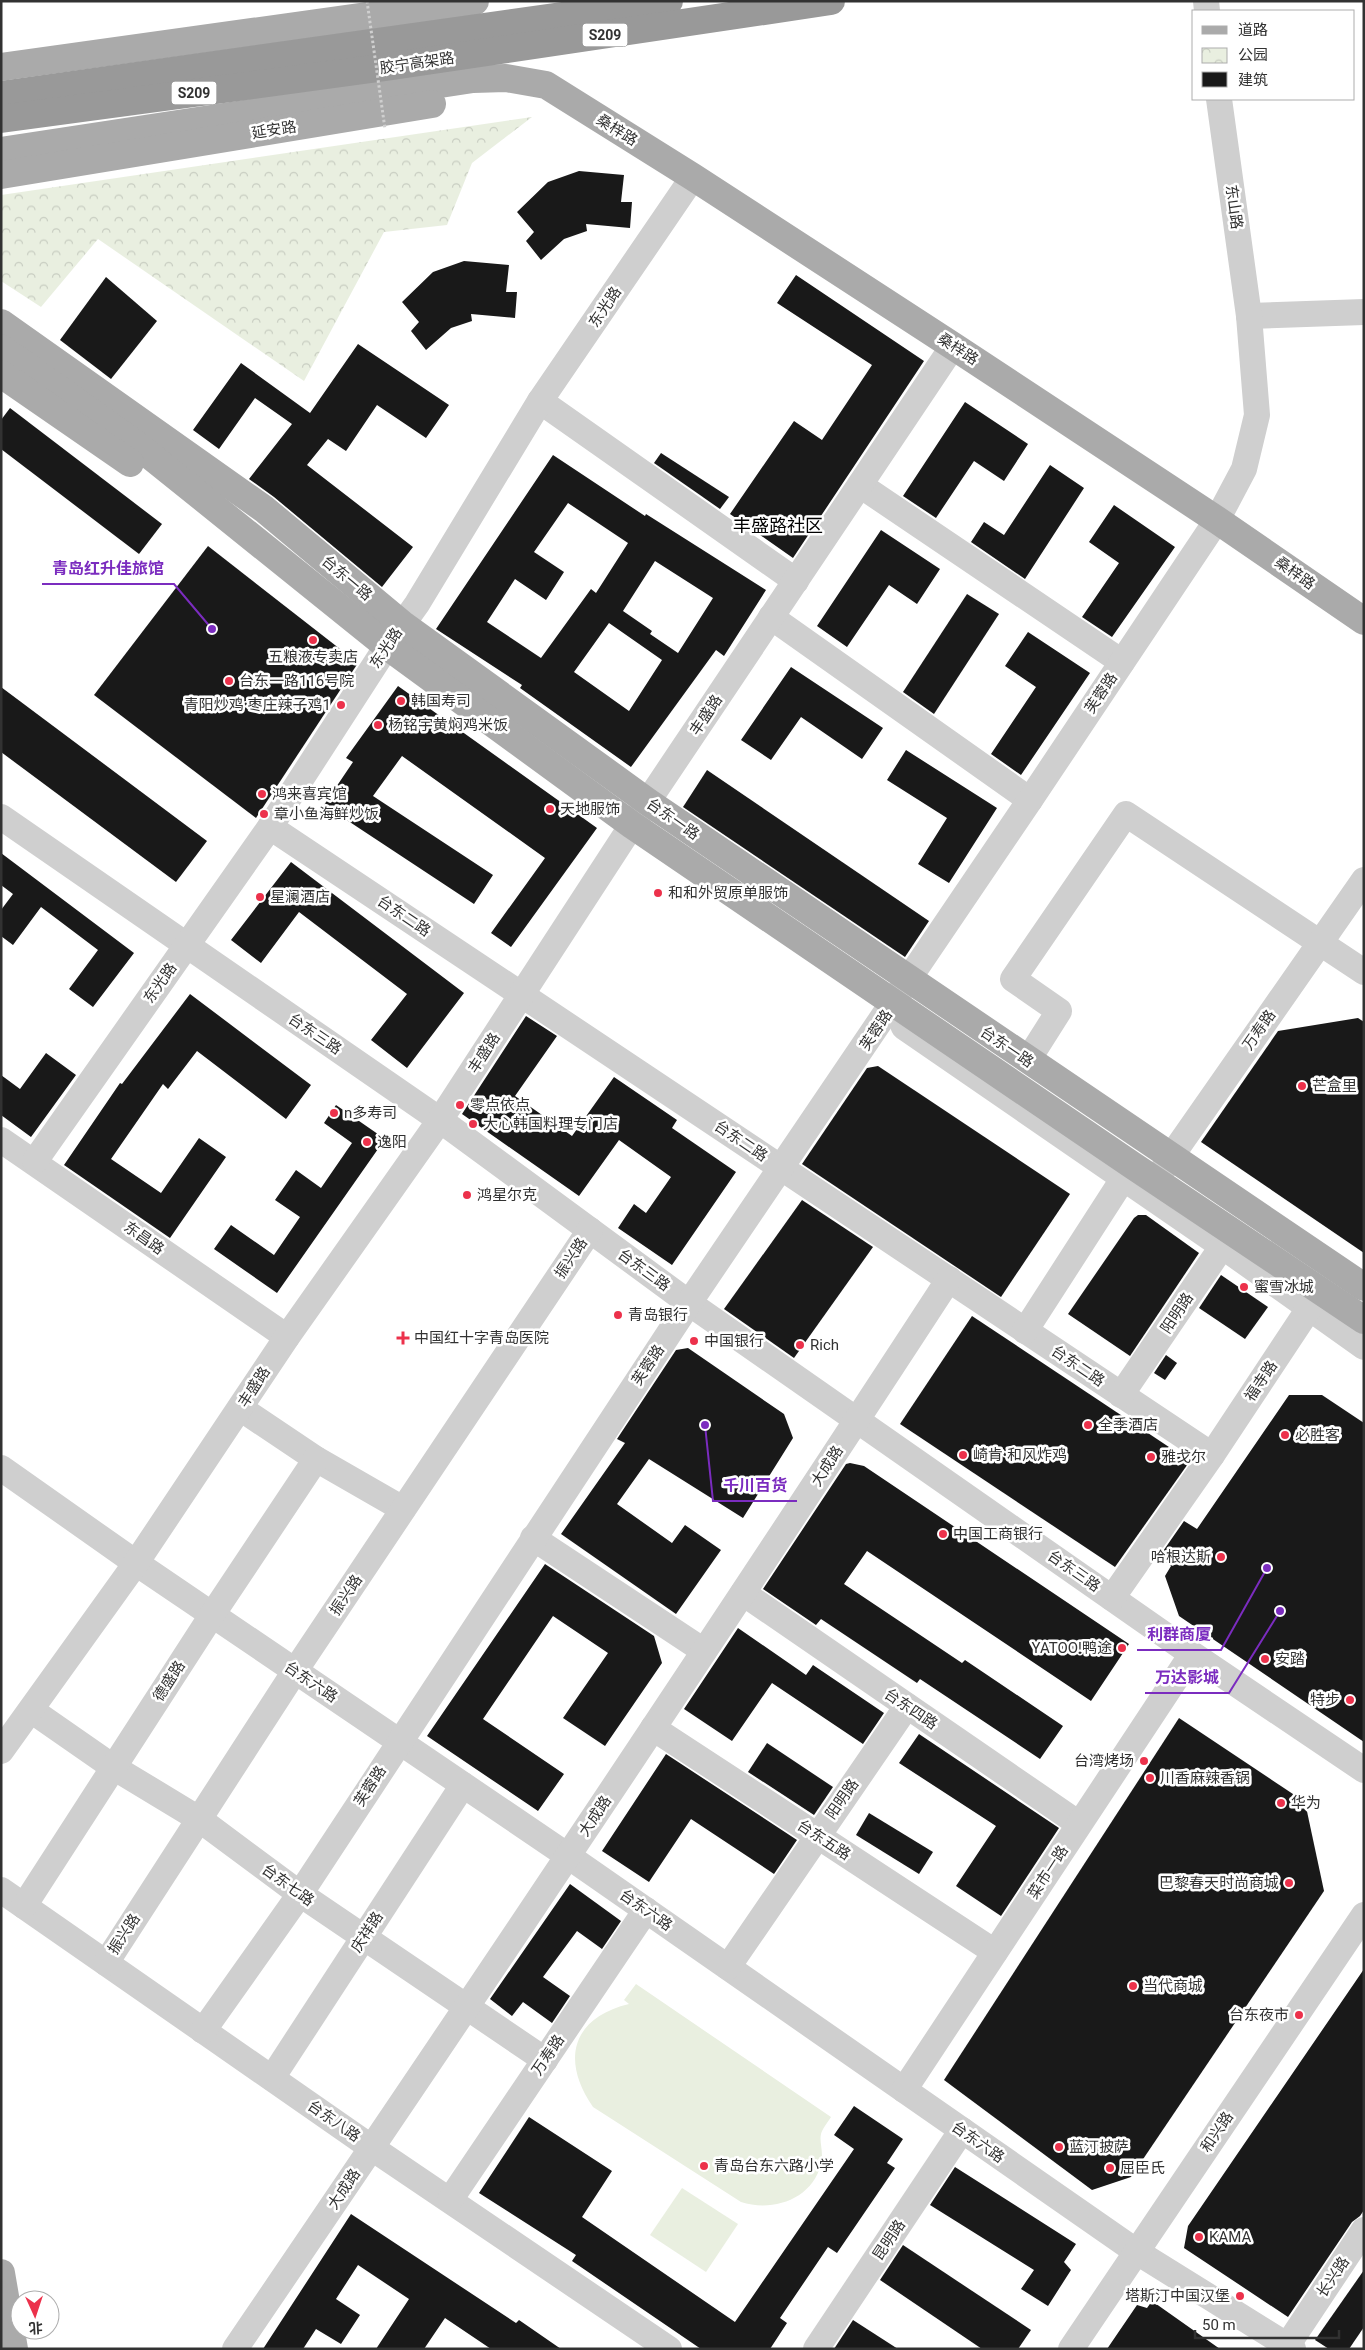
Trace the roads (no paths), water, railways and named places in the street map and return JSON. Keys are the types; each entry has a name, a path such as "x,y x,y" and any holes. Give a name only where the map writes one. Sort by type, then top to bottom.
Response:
{"highway":[{"name":"胶宁高架路","path":"1,95 668,1"},
{"name":"胶宁高架路","path":"1,119 386,67 831,1"}],"main road":[{"path":"1,68 421,5 474,1"},
{"path":"1,151 473,79 506,78 546,85"},
{"name":"延安路","path":"1,175 546,85"},
{"name":"桑梓路","path":"546,85 693,177 953,346 1217,520 1364,621"},
{"name":"台东一路","path":"1,322 264,509 402,624 648,802 1170,1158 1364,1287"},
{"path":"1,348 137,445 204,499"},
{"name":"台东一路","path":"1,374 166,487 204,499 387,646 632,825 894,1004 1128,1172 1156,1181 1227,1238 1364,1320"},
{"path":"1,2273 14,2349"}],"street":[{"name":"东山路","path":"1217,520 1244,469 1257,415 1249,316 1219,100"},
{"name":"东光路","path":"35,1161 270,827 387,646 417,604 540,401 693,177"},
{"path":"1249,316 1364,312"},
{"name":"丰盛路","path":"1,1751 136,1563 287,1337 440,1120 632,825 953,346"},
{"path":"540,401 796,581"},
{"path":"860,485 1122,662"},
{"name":"芙蓉路","path":"204,2031 300,1894 398,1742 689,1303 894,1004 1217,520"},
{"path":"771,617 1030,800"},
{"path":"1028,1060 1059,1011 1013,979 1126,814 1364,972"},
{"name":"台东三路","path":"1,817 440,1120 689,1303 858,1419 1192,1654 1364,1770"},
{"name":"台东二路","path":"270,827 521,995 776,1177 949,1279 1212,1454"},
{"name":"万寿路","path":"1156,1181 1170,1158 1364,880"},
{"name":"东昌路","path":"1,1140 35,1161 287,1337"},
{"path":"1025,1331 1128,1172 1227,1238 1310,1307 1364,1346"},
{"name":"振兴路","path":"106,1963 295,1671 590,1230"},
{"name":"阳明路","path":"1121,1395 1227,1238"},
{"name":"大成路","path":"234,2349 372,2148 568,1856 949,1279"},
{"name":"福寺路","path":"1112,1598 1212,1454 1310,1307"},
{"path":"240,1408 316,1459 403,1509"},
{"name":"德盛路","path":"24,1906 212,1615 316,1459"},
{"name":"台东六路","path":"1,1468 136,1563 568,1856 1137,2252 1289,2348"},
{"path":"533,1538 704,1652"},
{"name":"台东四路","path":"743,1593 907,1706 1086,1815"},
{"name":"菜市一路","path":"904,2090 1192,1654"},
{"name":"阳明路","path":"728,1967 907,1706"},
{"name":"台东七路","path":"31,1710 114,1767 199,1820 300,1894 545,2060"},
{"name":"台东五路","path":"653,1728 995,1952"},
{"name":"庆祥路","path":"272,2078 463,1785"},
{"name":"台东八路","path":"1,1890 372,2148 450,2200 654,2345"},
{"name":"万寿路","path":"450,2200 646,1910"},
{"name":"和兴路","path":"1071,2349 1364,1915"},
{"name":"昆明路","path":"816,2349 962,2130"},
{"name":"长兴路","path":"1289,2348 1364,2230"}],"place":[{"name":"青岛红升佳旅馆","path":"212,629"},
{"name":"五粮液专卖店","path":"313,640"},
{"name":"台东一路116号院","path":"229,681"},
{"name":"韩国寿司","path":"401,701"},
{"name":"青阳炒鸡·枣庄辣子鸡1","path":"341,705"},
{"name":"杨铭宇黄焖鸡米饭","path":"378,725"},
{"name":"鸿来喜宾馆","path":"262,794"},
{"name":"天地服饰","path":"550,809"},
{"name":"章小鱼海鲜炒饭","path":"264,814"},
{"name":"和和外贸原单服饰","path":"658,893"},
{"name":"星澜酒店","path":"260,897"},
{"name":"芒盒里","path":"1302,1086"},
{"name":"零点依点","path":"460,1105"},
{"name":"n多寿司","path":"334,1113"},
{"name":"大心韩国料理专门店","path":"473,1124"},
{"name":"逸阳","path":"367,1142"},
{"name":"鸿星尔克","path":"467,1195"},
{"name":"蜜雪冰城","path":"1244,1287"},
{"name":"青岛银行","path":"618,1315"},
{"name":"中国红十字青岛医院","path":"403,1338"},
{"name":"中国银行","path":"694,1341"},
{"name":"Rich","path":"800,1345"},
{"name":"千川百货","path":"705,1425"},
{"name":"全季酒店","path":"1088,1425"},
{"name":"必胜客","path":"1285,1435"},
{"name":"崎肯·和风炸鸡","path":"963,1455"},
{"name":"雅戈尔","path":"1151,1457"},
{"name":"中国工商银行","path":"943,1534"},
{"name":"哈根达斯","path":"1221,1557"},
{"name":"利群商厦","path":"1267,1568"},
{"name":"万达影城","path":"1280,1611"},
{"name":"YATOO!鸭途","path":"1122,1648"},
{"name":"安踏","path":"1265,1659"},
{"name":"特步","path":"1350,1700"},
{"name":"台湾烤场","path":"1144,1761"},
{"name":"川香麻辣香锅","path":"1150,1778"},
{"name":"华为","path":"1281,1803"},
{"name":"巴黎春天时尚商城","path":"1289,1883"},
{"name":"当代商城","path":"1133,1986"},
{"name":"台东夜市","path":"1299,2015"},
{"name":"蓝汀披萨","path":"1059,2147"},
{"name":"青岛台东六路小学","path":"704,2166"},
{"name":"屈臣氏","path":"1110,2168"},
{"name":"KAMA","path":"1199,2237"},
{"name":"塔斯汀中国汉堡","path":"1240,2296"}],"district":[{"name":"丰盛路社区","path":"778,525"}]}
